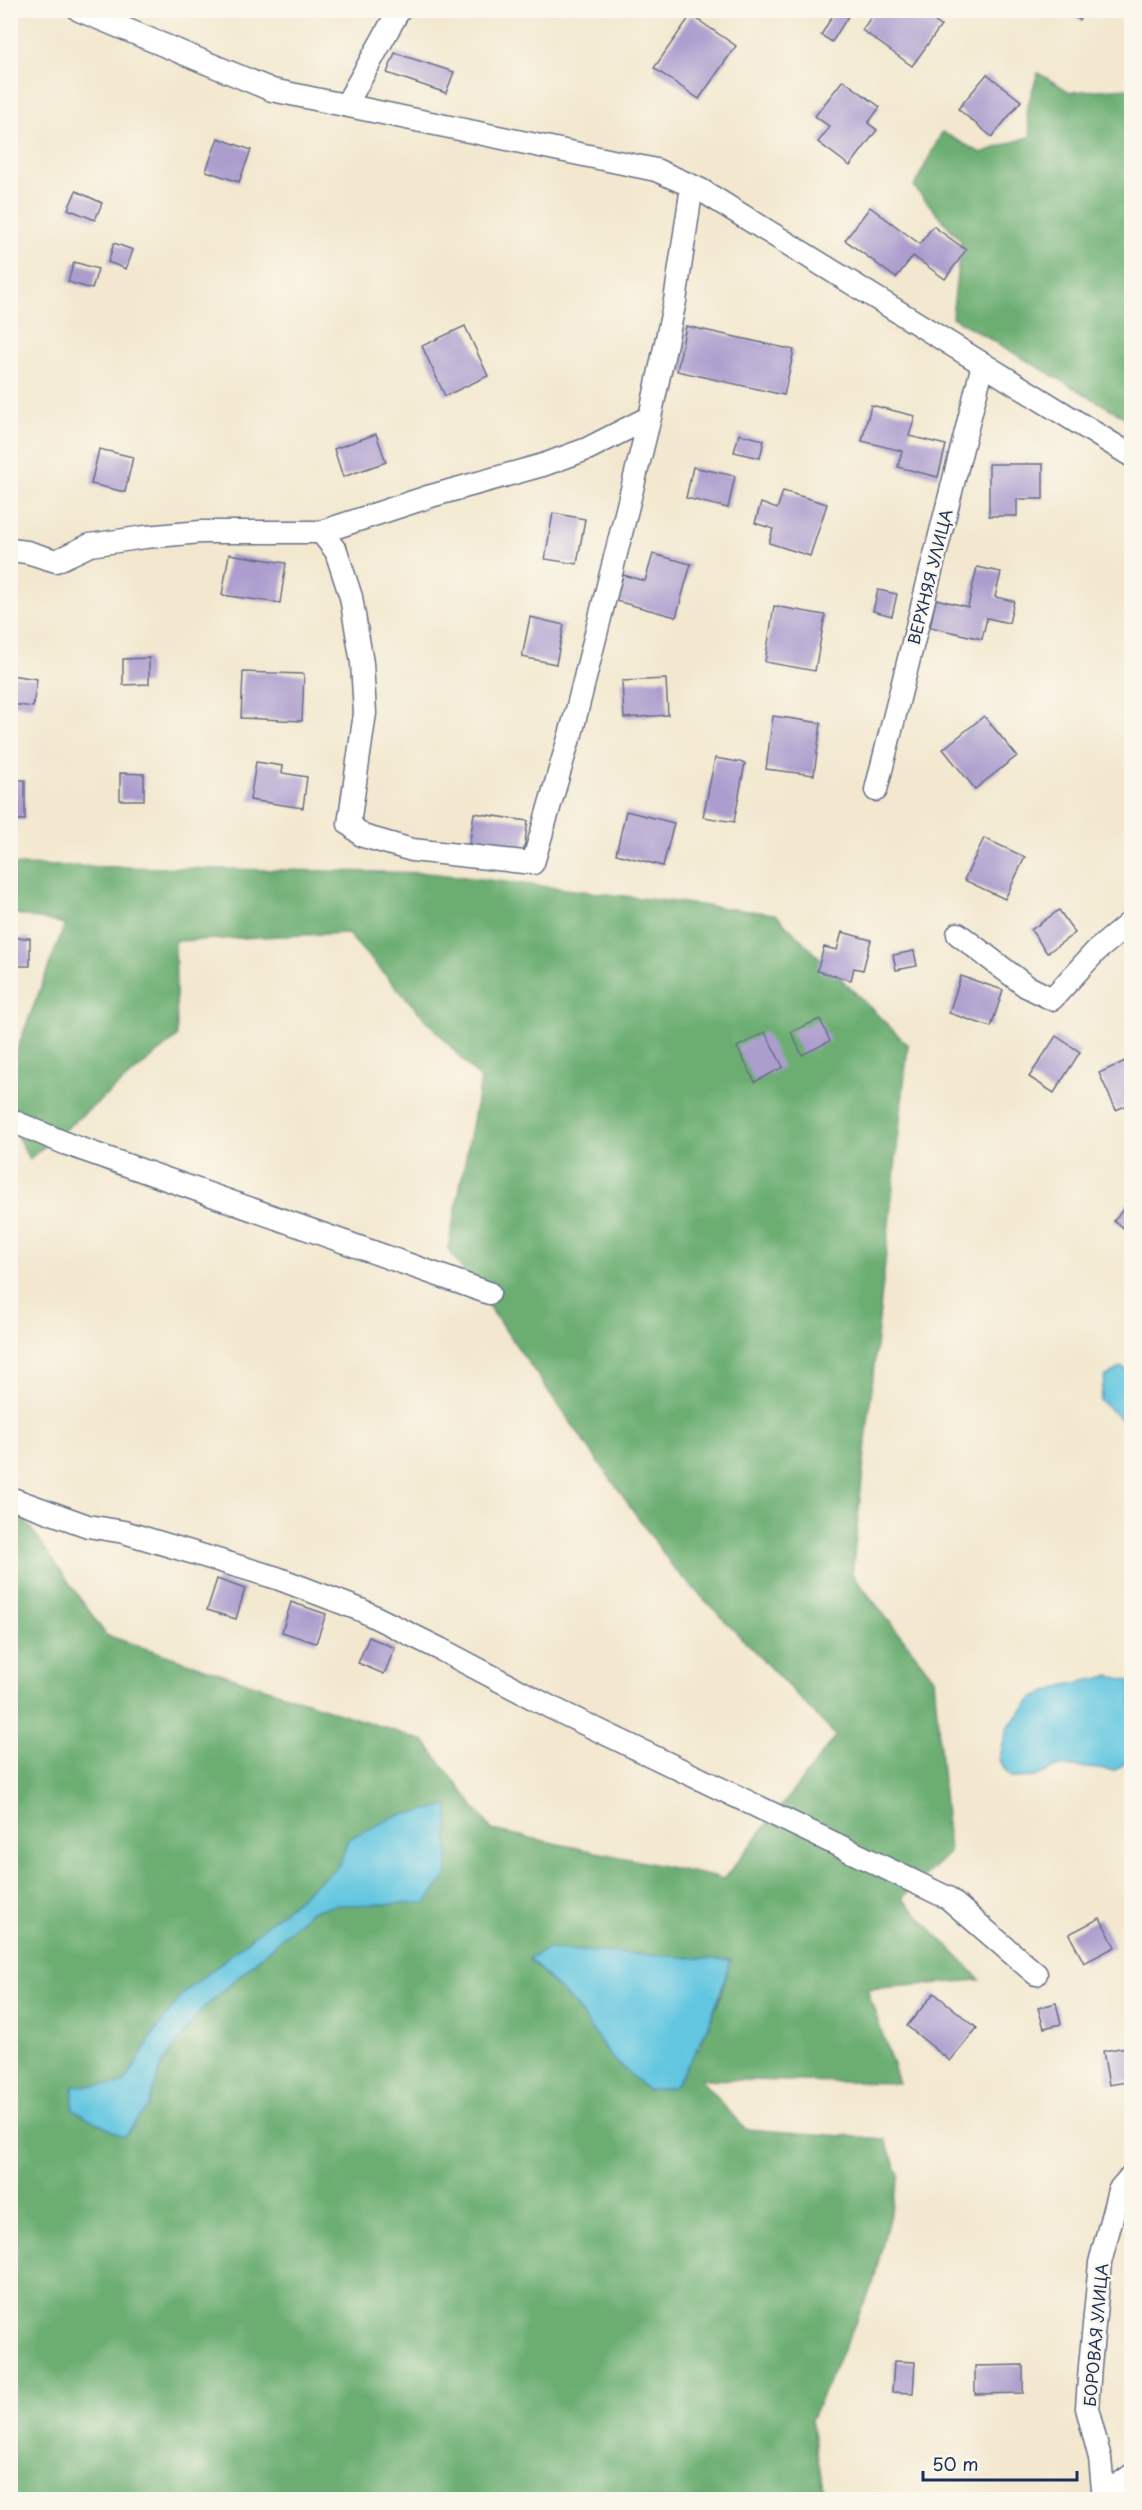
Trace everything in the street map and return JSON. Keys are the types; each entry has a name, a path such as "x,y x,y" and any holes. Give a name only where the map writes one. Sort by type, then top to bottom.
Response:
{"street":[{"path":"79,10 272,90 656,170 692,186 1131,456"},
{"path":"346,105 399,10"},
{"path":"321,532 336,551 351,597 362,663 365,713 349,824 363,836 412,850 533,863 573,728 650,417 675,301 692,186"},
{"name":"ВЕРХНЯЯ УЛИЦА","path":"876,790 983,364"},
{"path":"10,550 27,552 56,561 90,545 145,537 201,532 321,532 431,496 543,465 587,449 650,417"},
{"path":"958,934 1026,986 1052,999 1096,951 1131,921"},
{"path":"10,1120 67,1144 489,1293"},
{"path":"10,1497 88,1526 124,1532 277,1578 361,1610 440,1648 550,1707 948,1898 1036,1974"},
{"name":"БОРОВАЯ УЛИЦА","path":"1106,2499 1100,2458 1087,2408 1100,2263 1120,2229 1119,2190 1131,2175"},
{"path":"1106,2499 1111,2490 1131,2475"}],"green space":[{"path":"1038,73 1070,92 1129,88 1131,84 1131,421 952,317 961,241 914,187 942,132 981,153 1031,136 1026,111"},
{"path":"11,865 429,873 775,914 908,1045 852,1574 934,1678 949,1853 902,1898 980,1980 867,1989 899,2083 700,2079 745,2129 885,2139 899,2176 873,2284 811,2420 825,2499 11,2499 11,1524 25,1520 106,1635 424,1741 492,1830 724,1879 836,1736 673,1567 448,1249 481,1080 347,933 175,941 177,1037 29,1159 11,1123 10,1068 65,924 11,913","holes":["348,1839 337,1905 311,1911 200,2012 161,2066 148,2107 73,2086 124,2085 154,2033 182,1995 340,1864","529,1959 730,1960 721,1995 699,2049 611,2057 576,2007"]}],"water":[{"path":"1121,1367 1131,1372 1131,1450 1126,1423 1100,1401 1105,1377"},
{"path":"1110,1676 1131,1681 1131,1759 1115,1770 1059,1766 1035,1777 1011,1778 999,1761 1007,1728 1034,1697 1066,1685"},
{"path":"448,1806 448,1874 426,1903 337,1905 311,1911 200,2012 161,2066 148,2107 124,2137 73,2110 73,2086 124,2084 154,2033 182,1995 340,1864 348,1839 396,1816"},
{"path":"549,1949 730,1960 708,2026 674,2087 647,2090 611,2057 576,2007 529,1958"}],"building":[{"path":"836,10 852,10 832,42 821,35"},
{"path":"876,10 919,10 941,26 912,66 862,30"},
{"path":"1064,10 1086,10 1079,20"},
{"path":"691,15 736,46 699,99 654,68"},
{"path":"395,53 454,72 446,93 387,73"},
{"path":"987,74 1021,101 992,137 958,109"},
{"path":"843,80 880,107 868,123 877,130 850,166 818,142 830,127 815,116"},
{"path":"218,138 251,150 239,182 206,171"},
{"path":"76,191 102,203 95,220 68,209"},
{"path":"870,207 920,244 933,226 966,250 945,279 913,256 896,278 845,240"},
{"path":"114,243 133,250 126,269 108,262"},
{"path":"74,262 98,269 92,289 68,282"},
{"path":"465,326 488,376 445,396 422,346"},
{"path":"686,326 794,350 784,395 677,371"},
{"path":"871,405 915,416 909,436 946,445 938,477 898,467 902,451 862,441"},
{"path":"376,434 386,462 343,477 334,449"},
{"path":"739,434 764,440 760,458 734,452"},
{"path":"99,449 133,457 125,492 91,484"},
{"path":"989,464 1043,464 1043,499 1017,499 1017,516 989,516"},
{"path":"693,467 735,476 728,508 686,498"},
{"path":"783,491 827,504 810,556 769,543 773,529 755,523 761,503 777,509"},
{"path":"553,513 585,519 577,564 545,559"},
{"path":"229,554 286,563 280,603 222,595"},
{"path":"653,554 691,564 676,617 616,601 623,575 645,581"},
{"path":"977,567 1001,572 995,597 1014,601 1009,623 987,618 982,639 930,627 936,599 968,607"},
{"path":"878,590 897,594 892,616 873,611"},
{"path":"774,606 825,615 815,671 765,662"},
{"path":"530,617 564,625 556,664 522,657"},
{"path":"149,658 149,684 123,685 123,659"},
{"path":"243,672 304,674 302,721 241,718"},
{"path":"10,675 37,679 33,707 10,704"},
{"path":"666,679 668,715 624,718 622,681"},
{"path":"773,716 821,723 814,775 766,769"},
{"path":"984,716 1017,756 975,789 943,749"},
{"path":"715,758 745,763 734,822 703,817"},
{"path":"256,762 283,766 282,773 307,777 303,808 250,800"},
{"path":"120,773 144,774 144,800 120,800"},
{"path":"10,780 25,780 25,820 10,820"},
{"path":"626,811 674,823 663,866 616,854"},
{"path":"474,813 528,821 523,855 469,847"},
{"path":"984,838 1025,857 1005,899 964,880"},
{"path":"1059,910 1075,933 1047,953 1031,930"},
{"path":"842,932 871,940 863,970 854,968 851,980 817,971 824,947 837,950"},
{"path":"10,938 30,938 30,966 10,966"},
{"path":"914,951 917,966 896,970 893,955"},
{"path":"961,976 1003,990 991,1027 949,1013"},
{"path":"820,1019 830,1041 802,1055 791,1032"},
{"path":"765,1032 783,1067 755,1082 737,1047"},
{"path":"1056,1036 1080,1052 1054,1093 1029,1077"},
{"path":"1132,1058 1132,1103 1116,1110 1099,1073"},
{"path":"1132,1198 1132,1234 1114,1221"},
{"path":"217,1579 245,1589 236,1619 207,1610"},
{"path":"291,1602 326,1614 316,1643 282,1632"},
{"path":"369,1637 395,1648 384,1674 358,1663"},
{"path":"1100,1918 1115,1947 1084,1963 1069,1934"},
{"path":"934,1993 977,2028 950,2061 907,2026"},
{"path":"1056,2003 1061,2024 1044,2028 1038,2008"},
{"path":"1132,2046 1132,2081 1109,2085 1103,2051"},
{"path":"894,2361 915,2362 913,2393 892,2392"},
{"path":"1023,2365 1023,2393 975,2394 975,2366"}]}
